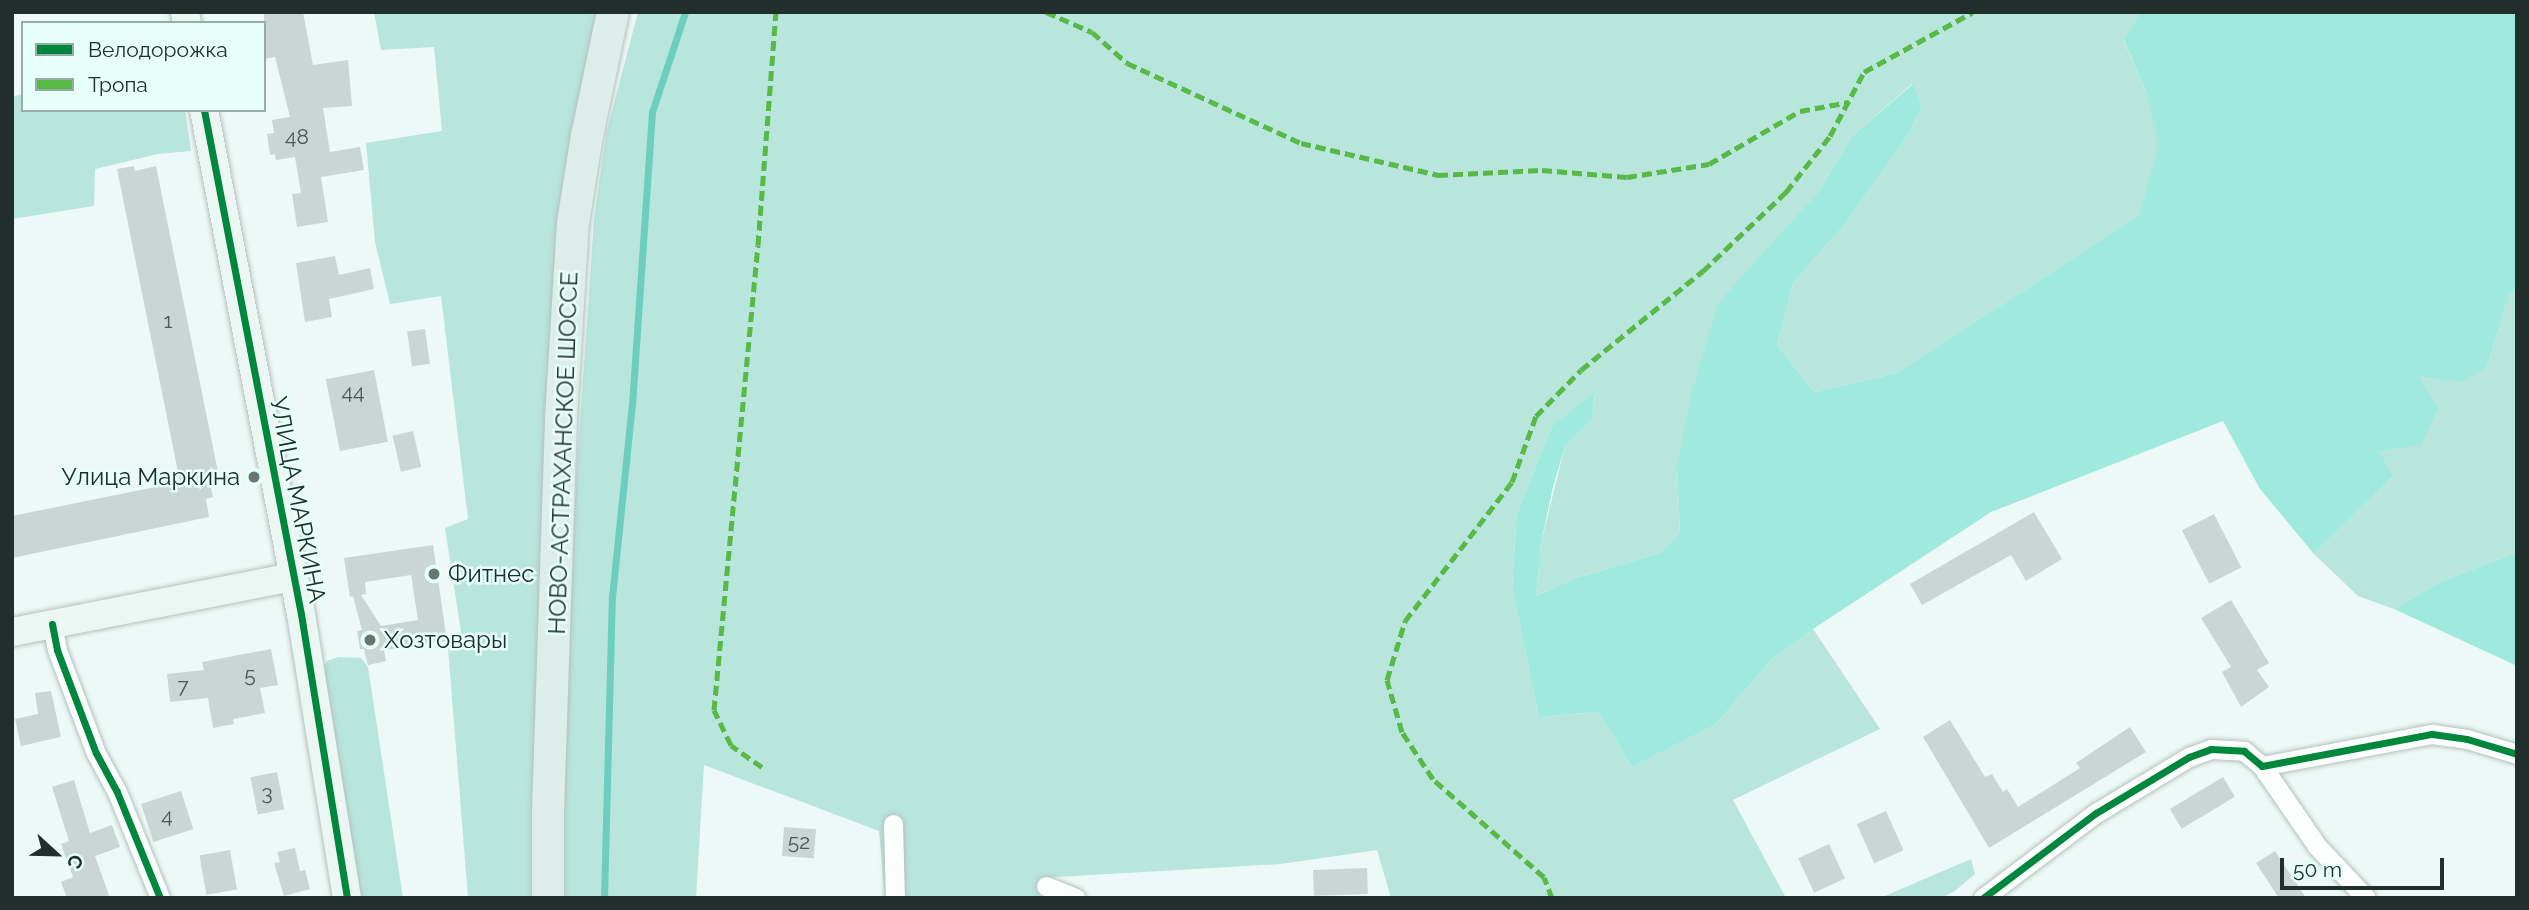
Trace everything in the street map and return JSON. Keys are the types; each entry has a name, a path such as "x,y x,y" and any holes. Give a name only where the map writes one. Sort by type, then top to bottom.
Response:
{"main road":[{"name":"НОВО-АСТРАХАНСКОЕ ШОССЕ","path":"548,898 548,812 561,418 573,223 587,136 613,12"}],"street":[{"name":"УЛИЦА МАРКИНА","path":"204,112 292,577 347,898"},
{"path":"12,632 292,577"},
{"path":"52,624 57,650 96,753 117,792 160,898"},
{"path":"2262,766 2432,734 2467,739 2517,754"},
{"path":"1983,898 2096,813 2189,757 2211,748 2244,751 2262,766 2316,846 2367,898"},
{"path":"893,824 895,898"},
{"path":"1046,886 1076,898"}],"green space":[{"path":"374,12 597,12 573,132 537,898 468,898 447,635 461,632 445,528 468,519 441,296 390,304 375,242 366,143 442,131 434,47 381,50"},
{"path":"638,12 2140,12 2124,41 2147,94 2160,145 2139,215 1897,373 1814,392 1777,345 1793,283 1845,224 1908,135 1922,107 1912,84 1852,136 1820,190 1771,246 1677,469 1680,532 1660,553 1576,578 1536,596 1541,543 1565,446 1592,420 1595,394 1552,426 1517,513 1512,586 1539,717 1598,712 1632,767 1715,725 1770,661 1813,629 1880,729 1733,800 1786,898 1391,898 1377,850 1281,864 1040,878 1040,898 885,898 879,831 704,765 696,898 563,898 562,807 576,480 594,219 606,134"},
{"path":"2140,12 2517,12 2517,288 2509,294 2487,367 2462,382 2419,376 2438,409 2421,445 2379,451 2393,476 2314,554 2260,489 2223,421 1991,512 1813,629 1770,661 1715,725 1632,767 1598,712 1539,717 1512,586 1517,513 1552,426 1595,392 1592,420 1565,446 1553,487 1541,543 1536,596 1576,578 1660,553 1680,532 1677,469 1691,395 1719,302 1820,190 1852,136 1913,84 1922,107 1908,135 1845,224 1793,283 1777,345 1814,392 1897,373 2139,215 2159,145 2147,94 2124,40"},
{"path":"21,95 21,112 185,112 191,151 158,154 95,169 94,206 12,219 12,97"},
{"path":"2517,288 2517,552 2440,582 2394,609 2358,596 2314,554 2393,476 2378,451 2419,375 2487,367 2509,294"},
{"path":"2517,552 2517,666 2394,609 2440,582"},
{"path":"338,657 361,658 368,667 403,898 360,898 322,669 327,661"},
{"path":"1971,859 1975,874 1955,891 1941,898 1880,898"}],"building":[{"path":"303,12 313,65 348,60 352,106 323,108 330,152 360,147 364,170 321,177 328,222 297,227 292,194 301,193 295,157 276,160 275,154 270,155 267,134 274,133 272,120 290,117 275,57 266,59 264,14"},
{"path":"134,166 135,171 156,166 218,472 208,474 213,497 206,499 209,517 12,558 12,516 180,482 117,169"},
{"path":"335,256 339,275 370,268 374,289 329,299 332,317 305,322 296,263"},
{"path":"425,329 430,364 412,366 407,332"},
{"path":"374,370 388,442 340,451 326,379"},
{"path":"413,431 421,467 401,472 393,436"},
{"path":"2034,512 2062,559 2026,581 2011,555 1922,605 1910,584"},
{"path":"2214,514 2241,567 2209,584 2182,530"},
{"path":"433,545 447,641 384,650 386,661 368,665 364,649 360,649 357,631 362,630 353,596 350,597 344,558","holes":["411,575 418,620 381,626 361,595 366,594 365,582"]},
{"path":"2231,600 2269,663 2257,670 2269,687 2241,707 2222,672 2231,667 2201,618"},
{"path":"271,649 278,685 260,688 265,713 233,719 234,724 213,728 208,698 170,702 167,674 204,670 202,662"},
{"path":"51,691 61,737 21,746 15,719 38,714 35,693"},
{"path":"1950,720 1985,777 1992,774 2003,792 2007,789 2018,807 2080,768 2076,763 2130,727 2146,752 1989,848 1923,737"},
{"path":"277,772 284,809 258,814 250,777"},
{"path":"2223,777 2235,797 2182,829 2170,809"},
{"path":"74,780 90,833 112,825 120,847 95,856 110,898 67,898 61,882 73,877 61,844 69,841 52,787"},
{"path":"181,791 193,829 153,842 141,804"},
{"path":"1886,811 1903,850 1874,863 1857,824"},
{"path":"784,827 816,829 814,858 782,856"},
{"path":"1829,844 1845,878 1814,893 1798,858"},
{"path":"295,848 300,871 305,870 310,889 284,896 274,863 280,862 277,852"},
{"path":"230,850 237,889 206,895 199,855"},
{"path":"2275,851 2306,898 2279,898 2256,863"},
{"path":"1367,868 1368,894 1314,896 1313,870"}],"waterway":[{"path":"604,898 612,597 632,405 652,112 685,12"}],"marked path":[{"path":"762,767 731,745 714,710 758,245 776,12"},
{"path":"1046,12 1092,32 1127,63 1301,143 1438,175 1542,170 1627,177 1709,164 1800,111 1849,102"},
{"path":"1552,898 1544,877 1433,779 1402,732 1387,680 1405,621 1512,482 1536,416 1581,370 1703,271 1786,192 1830,136 1864,72 1973,12"}],"cycle path":[{"path":"204,112 301,614 347,898"},
{"path":"52,624 57,650 96,753 117,792 160,898"},
{"path":"1983,898 2096,813 2189,757 2211,749 2244,751 2262,766 2432,734 2467,739 2517,754"}],"place":[{"name":"Улица Маркина","path":"254,477"},
{"name":"Фитнес","path":"434,574"},
{"name":"Хозтовары","path":"370,640"}]}
